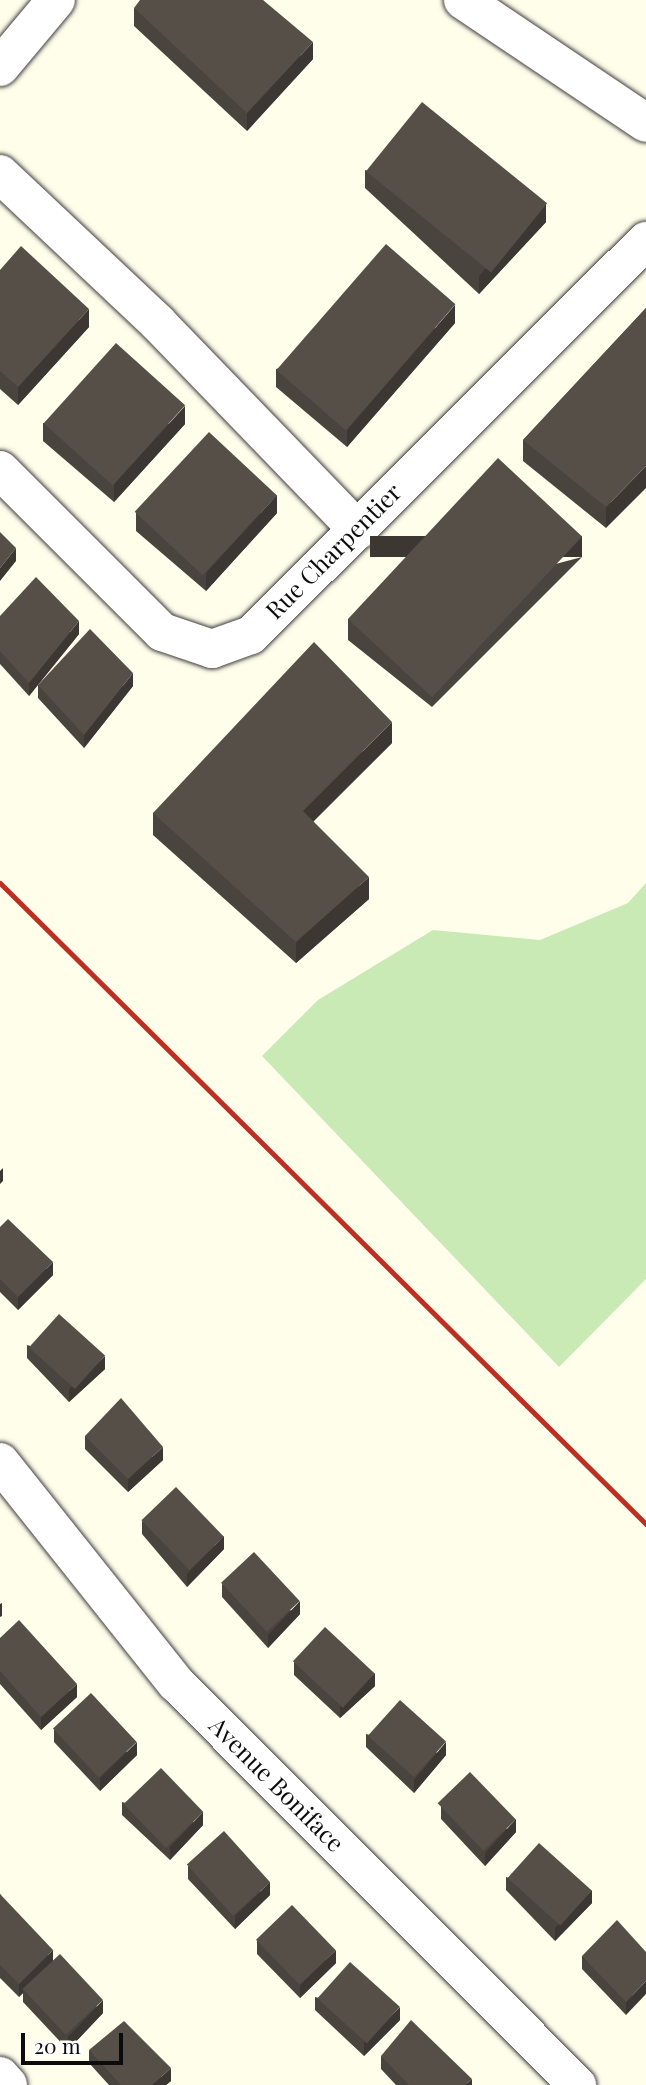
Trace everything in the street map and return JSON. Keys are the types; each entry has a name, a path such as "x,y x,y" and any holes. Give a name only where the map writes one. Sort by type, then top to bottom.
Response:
{"street":[{"path":"0,67 56,0"},
{"path":"463,0 646,123"},
{"path":"0,174 158,323 358,530"},
{"name":"Rue Charpentier","path":"0,470 162,632 212,649 251,635 646,241"},
{"name":"Avenue Boniface","path":"0,1462 176,1683 577,2085"},
{"path":"0,2076 8,2085"}],"green space":[{"path":"646,883 646,1279 559,1367 262,1056 318,1000 433,930 540,940 628,903"}],"building":[{"path":"140,0 263,0 313,42 247,113 134,8"},
{"path":"422,102 547,203 491,272 366,171"},
{"path":"386,244 455,304 346,430 276,370"},
{"path":"21,246 89,309 18,387 0,371 0,270"},
{"path":"646,308 646,466 606,507 523,440"},
{"path":"116,343 185,405 113,485 44,423"},
{"path":"209,432 277,495 203,575 135,512"},
{"path":"498,458 582,536 432,697 348,619"},
{"path":"0,532 16,548 0,568"},
{"path":"36,577 79,621 29,683 0,651 0,616"},
{"path":"90,629 133,673 84,735 38,685"},
{"path":"314,642 392,722 303,811 369,877 296,942 153,813"},
{"path":"8,1219 53,1262 18,1297 0,1279 0,1227"},
{"path":"59,1314 105,1355 75,1389 29,1347"},
{"path":"121,1398 163,1447 128,1479 85,1436"},
{"path":"176,1487 224,1537 189,1570 141,1520"},
{"path":"254,1552 300,1601 267,1632 221,1583"},
{"path":"19,1620 77,1684 41,1717 0,1671 0,1638"},
{"path":"325,1627 375,1673 343,1708 293,1661"},
{"path":"91,1693 137,1742 99,1777 53,1728"},
{"path":"400,1700 446,1741 414,1777 368,1736"},
{"path":"161,1768 203,1812 166,1848 124,1804"},
{"path":"470,1772 516,1819 483,1851 438,1803"},
{"path":"224,1831 270,1882 233,1916 187,1864"},
{"path":"539,1843 592,1891 560,1925 508,1878"},
{"path":"0,1894 53,1950 19,1984 0,1965"},
{"path":"292,1905 336,1950 300,1985 256,1940"},
{"path":"617,1920 646,1952 646,1981 626,2002 582,1956"},
{"path":"60,1954 103,2000 66,2035 23,1989"},
{"path":"350,1962 400,2007 367,2043 317,1998"},
{"path":"411,2020 472,2079 465,2085 409,2085 381,2056"},
{"path":"124,2021 171,2068 152,2085 121,2085 89,2050"}],"railway":[{"path":"0,883 646,1524"}]}
